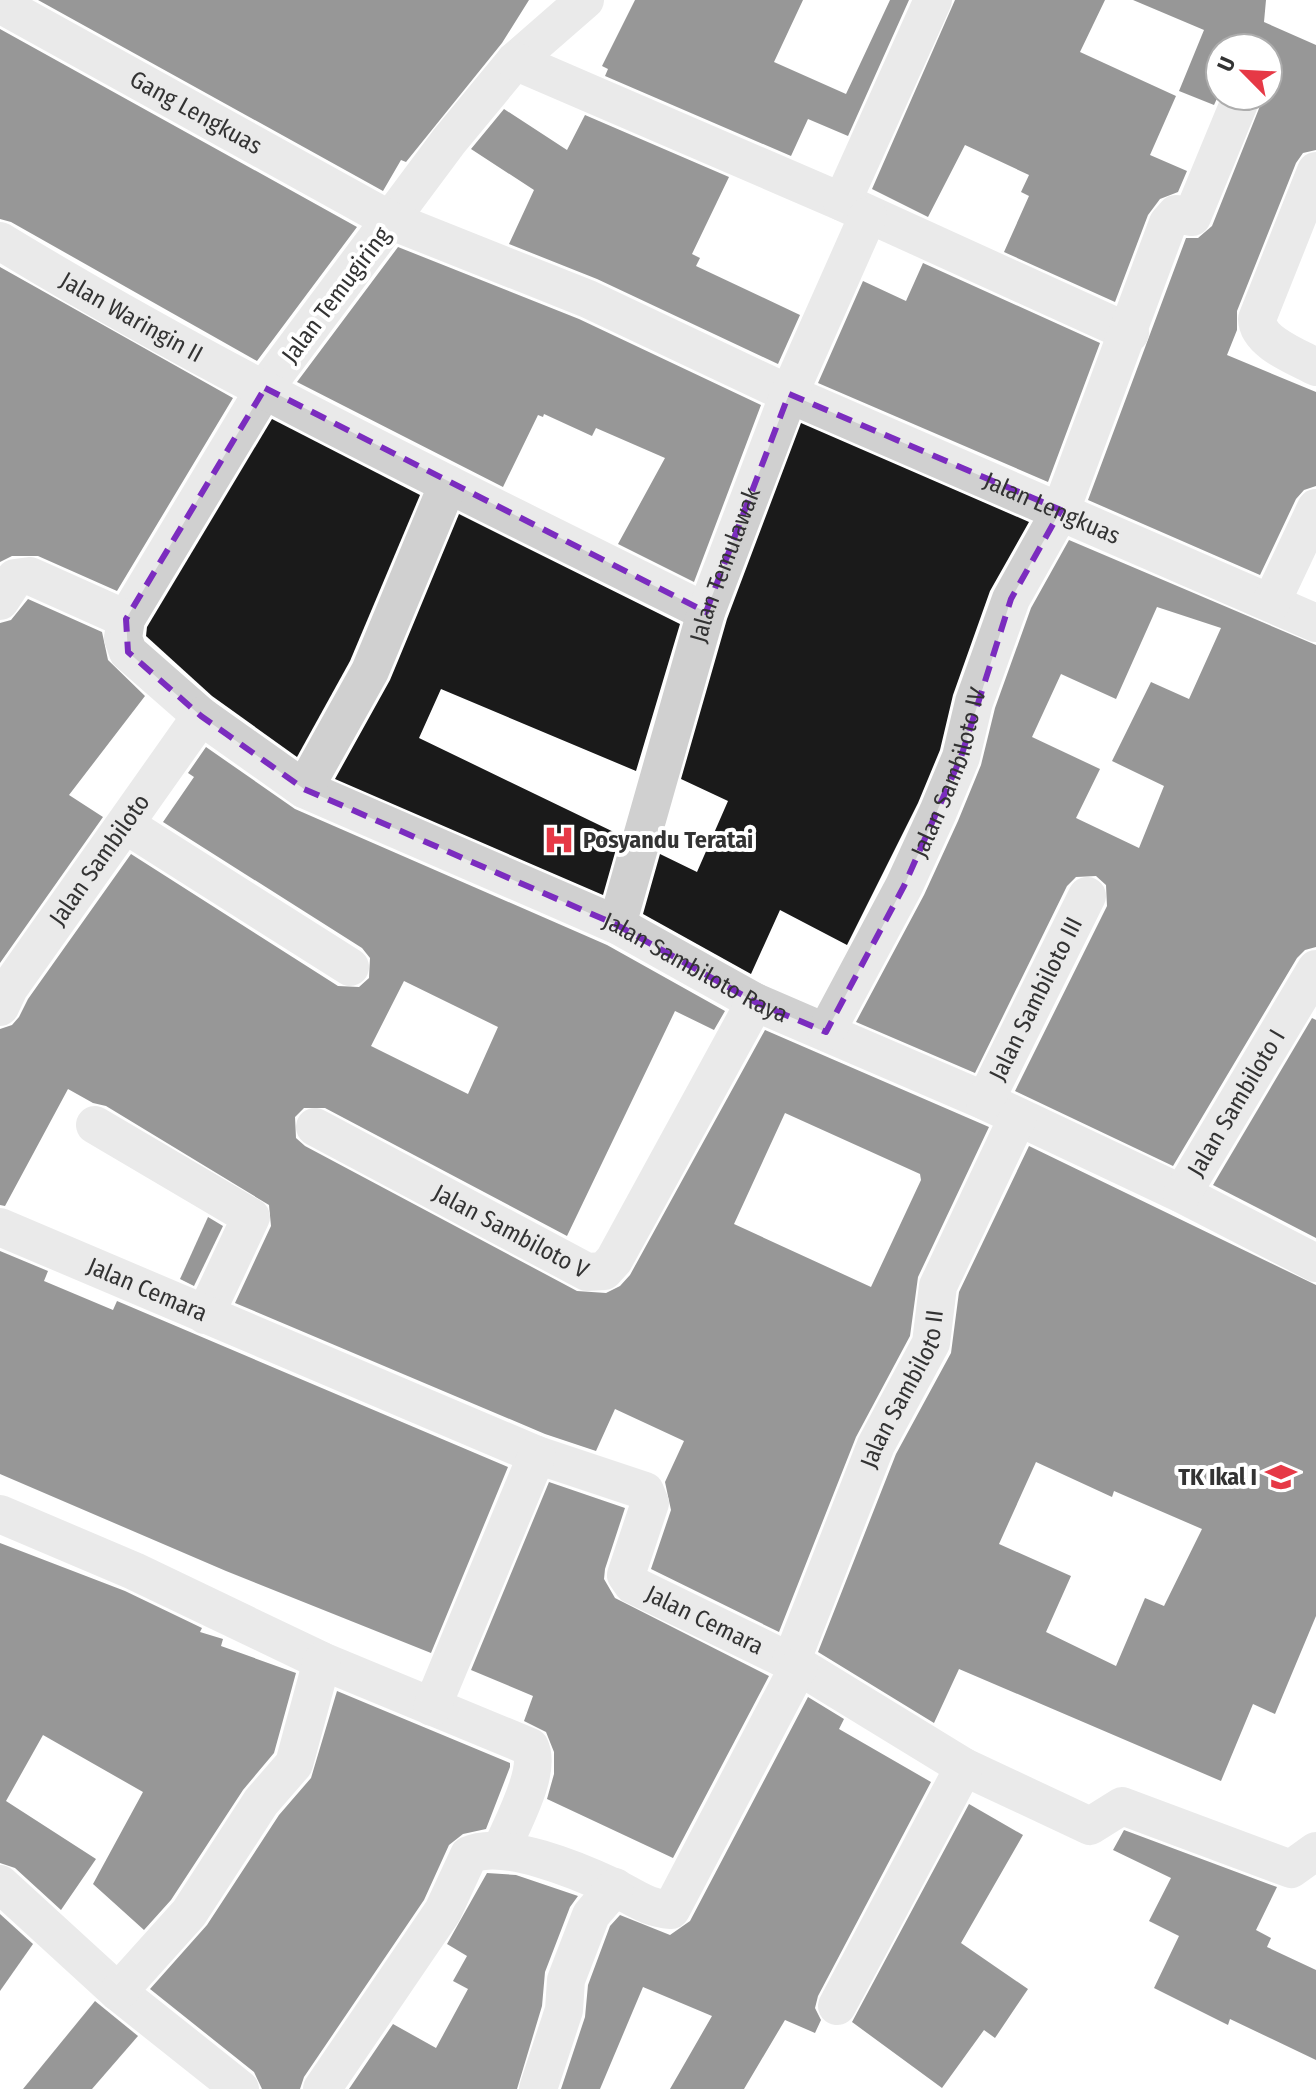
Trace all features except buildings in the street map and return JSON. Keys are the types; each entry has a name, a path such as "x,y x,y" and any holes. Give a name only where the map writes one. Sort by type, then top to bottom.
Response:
{"street":[{"name":"Jalan Temugiring","path":"126,619 265,388 449,141 515,61 585,0"},
{"name":"Jalan Temulawak","path":"617,925 706,612 933,0"},
{"name":"Gang Lengkuas","path":"0,4 392,221 588,299 789,394"},
{"path":"515,61 1130,333"},
{"name":"Jalan Sambiloto IV","path":"826,1032 904,886 938,812 961,757 974,702 1011,599 1061,510 1130,333 1168,223 1176,214 1192,217 1235,112"},
{"path":"1316,171 1257,319 1261,331 1276,344 1316,367"},
{"name":"Jalan Waringin II","path":"0,241 97,300 448,484 706,612"},
{"name":"Jalan Lengkuas","path":"789,394 1316,623"},
{"path":"304,789 370,671 448,484"},
{"path":"1271,603 1316,508"},
{"path":"0,601 15,578 30,576 126,619"},
{"name":"Jalan Sambiloto Raya","path":"126,619 123,638 128,652 201,716 304,789 617,925 755,1002 1001,1109 1182,1194 1316,1263"},
{"name":"Jalan Sambiloto","path":"0,1007 9,988 201,716"},
{"path":"126,825 350,967"},
{"name":"Jalan Sambiloto III","path":"1001,1109 1087,896"},
{"name":"Jalan Sambiloto I","path":"1182,1194 1316,969"},
{"name":"Jalan Sambiloto V","path":"315,1127 587,1272 604,1271 614,1260 755,1002"},
{"name":"Jalan Sambiloto II","path":"615,1887 649,1908 671,1910 795,1664 876,1445 931,1343 938,1286 1001,1109"},
{"path":"95,1125 251,1217 205,1315"},
{"name":"Jalan Cemara","path":"0,1227 537,1455 645,1491 650,1503 626,1575 633,1585 795,1664 964,1767 1090,1826 1122,1806 1291,1869 1316,1851"},
{"path":"432,1707 537,1455"},
{"path":"0,1514 134,1571 322,1661 530,1747 536,1758 533,1773 501,1850"},
{"path":"118,1992 189,1913 261,1802 294,1764 322,1661"},
{"path":"837,2006 964,1767"},
{"path":"322,2089 443,1911 469,1855 483,1848 501,1850 615,1887 596,1906 566,1980 564,2010 538,2089"},
{"path":"0,1884 118,1992 240,2089"}],"highlighted area":[{"path":"265,388 706,612 789,394 1061,510 1011,599 961,757 904,886 826,1032 755,1002 617,925 304,789 201,716 128,652 126,619"}],"place":[{"name":"Posyandu Teratai","path":"559,840"},
{"name":"TK Ikal I","path":"1281,1477"}]}
